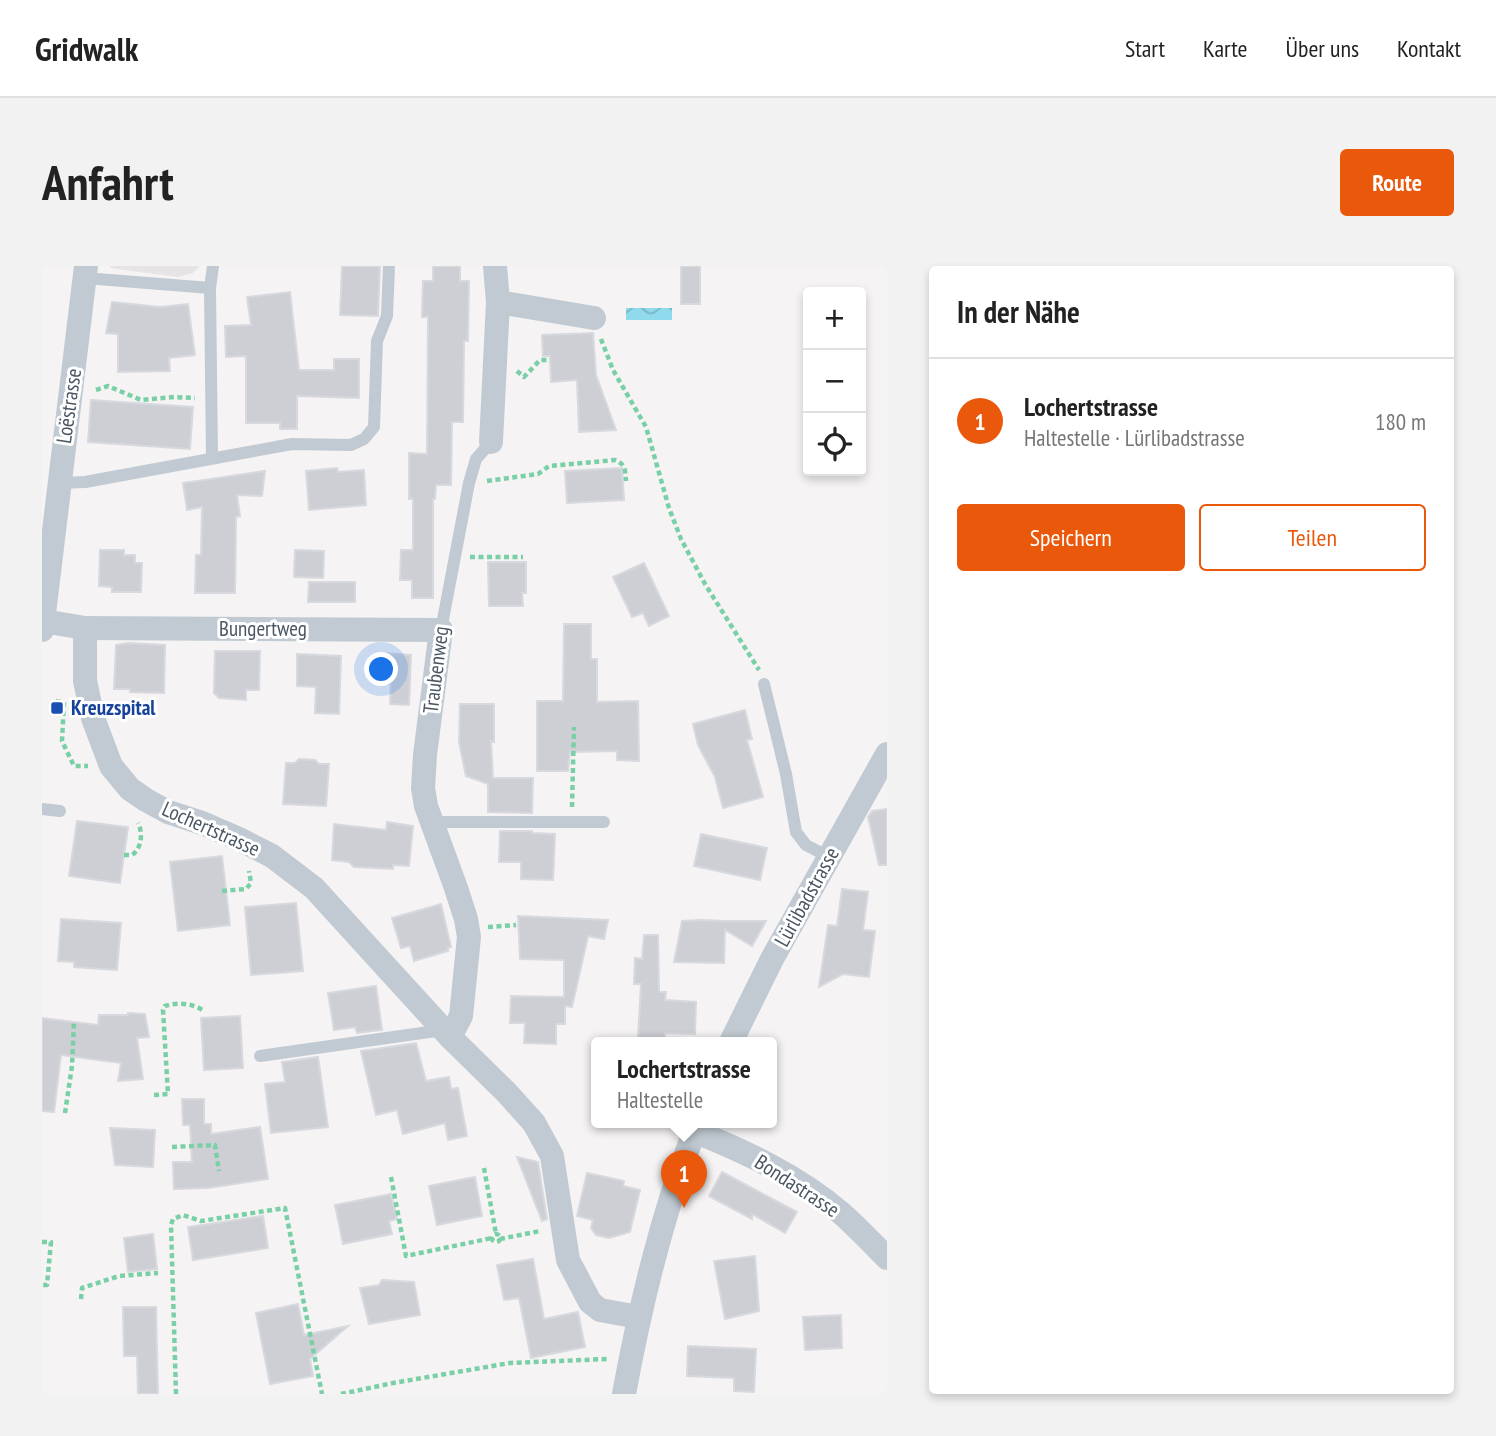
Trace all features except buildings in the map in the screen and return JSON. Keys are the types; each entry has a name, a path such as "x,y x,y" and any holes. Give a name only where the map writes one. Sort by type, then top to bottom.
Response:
{"street":[{"name":"Traubenweg","path":"491,442 498,302 495,266"},
{"name":"Loëstrasse","path":"42,630 46,562 59,483 85,272"},
{"path":"498,302 594,318"},
{"path":"43,621 85,628"},
{"name":"Bungertweg","path":"85,628 441,630"},
{"name":"Lochertstrasse","path":"85,628 85,681 93,718 111,766 130,789 146,800 272,856 314,888 534,1124 552,1156 568,1260 590,1303 600,1310 638,1317"},
{"name":"Traubenweg","path":"441,630 423,788 426,807 463,909 469,937 461,1016 447,1033"},
{"name":"Lürlibadstrasse","path":"733,1037 767,969 887,754"},
{"path":"624,1394 638,1317 663,1223 696,1128"},
{"name":"Bondastrasse","path":"698,1128 758,1159 809,1190 839,1212 887,1258"}],"lane":[{"path":"212,458 210,288 213,266"},
{"path":"59,483 85,482 292,444 351,445 370,434 374,427 377,341 387,316 389,266"},
{"path":"85,272 210,288"},
{"name":"Traubenweg","path":"441,630 469,483 476,459 491,442"},
{"path":"764,684 786,774 796,832 806,845 829,857"},
{"path":"42,809 60,811"},
{"path":"431,822 604,822"},
{"path":"260,1056 447,1033"}],"path":[{"path":"594,318 613,370 646,427 669,508 681,539 705,584 757,665 764,684"},
{"path":"514,368 524,377 540,360 550,359"},
{"path":"94,398 96,389 108,386 141,400 211,398"},
{"path":"469,483 538,474 549,466 615,460 621,462 624,467 626,481"},
{"path":"455,556 523,557"},
{"path":"56,701 64,702 62,741 74,766 93,766 92,757"},
{"path":"572,822 574,727"},
{"path":"124,855 132,855 138,849 142,831 137,823"},
{"path":"222,891 246,889 251,883 245,842"},
{"path":"155,1095 168,1094 163,1010 165,1006 187,1004 204,1011"},
{"path":"65,1113 72,1066 74,1022"},
{"path":"172,1147 215,1145 219,1171"},
{"path":"484,1168 495,1242 500,1238 539,1230 540,1233"},
{"path":"391,1177 406,1256 494,1236"},
{"path":"176,1394 171,1225 173,1219 183,1215 201,1221 285,1208 322,1394"},
{"path":"42,1241 51,1242 47,1285 42,1285"},
{"path":"81,1299 82,1288 119,1276 158,1273"},
{"path":"341,1394 393,1382 510,1363 601,1358"}],"shaded area":[{"path":"110,266 200,266 193,273 178,277"}],"water":[{"path":"626,308 672,308 672,320 626,320"}],"place":[{"name":"Kreuzspital","path":"57,708"},
{"name":"Lochertstrasse","path":"684,1208"}]}
